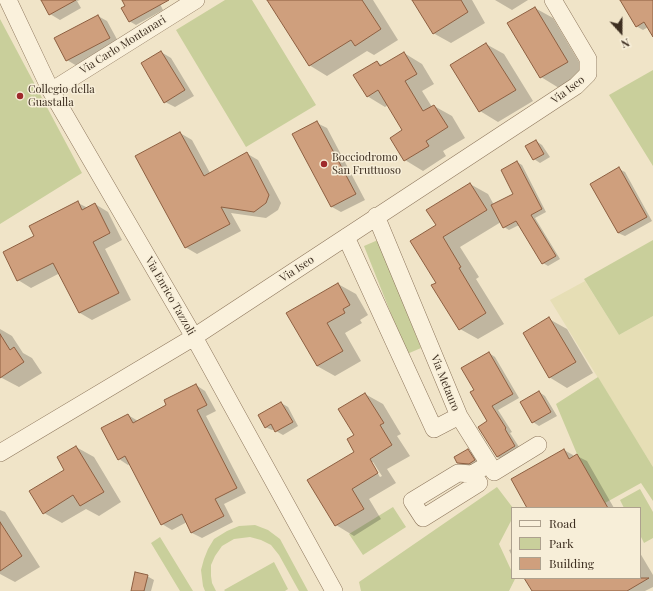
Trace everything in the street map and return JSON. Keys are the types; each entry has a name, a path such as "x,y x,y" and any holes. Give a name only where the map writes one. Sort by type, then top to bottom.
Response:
{"street":[{"name":"Via Enrico Tazzoli","path":"8,0 51,90 194,337 334,591"},
{"name":"Via Carlo Montanari","path":"51,90 196,0"},
{"name":"Via Iseo","path":"0,453 194,337 576,86 588,74 588,59 553,0"},
{"name":"Via Metauro","path":"346,237 434,429 459,416 376,216"},
{"path":"459,416 494,472 538,445"},
{"path":"472,474 489,464"}],"shaded area":[{"path":"585,281 619,335 653,316 653,467 550,300"}],"green space":[{"path":"225,0 252,0 316,105 246,147 176,30"},
{"name":"Collegio della Guastalla","path":"0,19 82,173 0,224"},
{"path":"653,70 653,166 609,95"},
{"path":"378,240 421,348 407,354 364,246"},
{"path":"653,240 653,316 619,335 584,279"},
{"path":"598,377 653,467 653,501 641,483 605,503 577,454 556,404"},
{"path":"497,487 512,507 511,507 511,521 499,544 511,570 511,579 515,579 509,591 361,591 359,582"},
{"path":"640,489 653,512 653,538 644,543 641,537 641,507 624,507 620,500"},
{"path":"393,507 406,527 363,555 349,534"},
{"path":"255,525 268,530 280,539 308,591 299,591 279,555 271,545 250,537 234,539 222,546 211,565 212,583 216,591 205,591 201,570 208,549 214,539 239,526"},
{"path":"160,537 193,591 180,591 151,543"},
{"path":"274,562 288,589 285,591 224,590"}],"building":[{"path":"41,0 76,0 49,15"},
{"path":"122,0 169,0 129,22 121,8 125,6"},
{"path":"267,0 362,0 381,29 355,46 351,40 309,66"},
{"path":"412,0 461,0 468,12 433,34"},
{"path":"620,0 653,0 653,37 644,22 636,27"},
{"path":"535,7 568,62 540,78 507,23"},
{"path":"98,15 110,38 66,61 54,38"},
{"path":"486,43 516,90 479,112 450,65"},
{"path":"161,51 185,90 164,103 141,63"},
{"path":"404,52 417,74 405,81 423,111 434,105 448,127 426,141 429,146 404,161 390,138 402,130 378,90 367,97 353,75 377,61 380,66"},
{"name":"Bocciodromo San Fruttuoso","path":"317,121 356,194 331,207 292,134"},
{"path":"180,132 204,176 247,152 269,195 266,203 254,212 221,207 230,224 185,248 135,156"},
{"path":"536,140 544,154 533,160 525,146"},
{"path":"517,161 542,209 531,215 556,256 542,264 516,221 503,228 491,205 513,194 501,170"},
{"path":"619,167 647,217 618,233 590,184"},
{"path":"470,183 487,210 443,237 461,267 459,268 486,313 459,330 431,285 436,283 410,241 436,225 426,210"},
{"path":"78,201 82,210 95,203 110,233 93,242 119,293 79,313 53,263 17,281 3,252 34,236 29,226"},
{"path":"338,283 350,305 343,309 345,313 327,323 343,351 317,366 286,313"},
{"path":"549,317 576,362 549,378 523,333"},
{"path":"0,334 10,350 14,347 24,362 0,378"},
{"path":"489,352 513,394 492,406 515,446 497,457 478,427 487,421 470,392 474,390 461,368"},
{"path":"196,384 207,405 197,410 237,488 215,499 224,516 191,533 182,514 161,525 125,456 118,460 101,428 128,414 133,423 166,405 164,400"},
{"path":"539,391 551,412 532,423 520,402"},
{"path":"365,393 384,423 380,425 392,445 370,459 378,473 352,489 364,509 335,526 307,480 354,452 347,439 354,435 338,409"},
{"path":"281,402 293,422 275,432 271,424 265,428 258,415"},
{"path":"76,446 104,492 80,506 73,495 43,514 29,491 64,470 57,457"},
{"path":"468,449 475,460 469,464 457,463 454,457"},
{"path":"564,449 569,459 577,454 607,507 526,507 511,479"},
{"path":"0,522 22,556 0,571"},
{"path":"135,572 148,575 144,591 131,591"},
{"path":"649,578 627,591 532,591 525,579"}],"place":[{"name":"Collegio della Guastalla","path":"20,96"},
{"name":"Bocciodromo San Fruttuoso","path":"324,164"}]}
